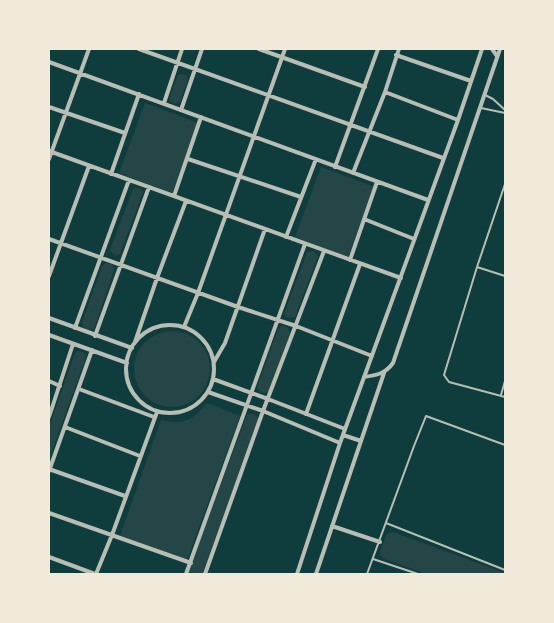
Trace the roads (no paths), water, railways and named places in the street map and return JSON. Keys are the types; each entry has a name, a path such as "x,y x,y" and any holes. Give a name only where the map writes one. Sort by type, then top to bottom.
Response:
{"street":[{"path":"49,159 89,49"},
{"path":"139,49 350,126 444,158"},
{"path":"164,103 182,49"},
{"path":"181,110 202,49"},
{"path":"259,49 365,87"},
{"path":"184,327 198,293 285,49"},
{"path":"335,166 378,49"},
{"path":"353,173 384,92 398,49"},
{"path":"297,574 340,443 482,49"},
{"path":"492,49 497,56"},
{"path":"364,377 379,375 384,372 393,363 398,352 483,94 500,49"},
{"path":"396,55 471,81"},
{"path":"49,62 428,200"},
{"path":"384,92 458,120"},
{"path":"111,174 138,94"},
{"path":"49,107 125,133"},
{"path":"174,196 201,117"},
{"path":"50,152 401,278"},
{"path":"188,159 301,197"},
{"path":"286,237 316,159"},
{"path":"49,276 62,244 88,166"},
{"path":"75,328 129,180"},
{"path":"350,260 377,182"},
{"path":"95,336 149,187"},
{"path":"135,343 145,333 157,327 170,325 184,327 198,335 209,347 214,363 213,380 208,392 200,402 189,409 177,412 157,412 144,404 132,390 127,372 127,363 132,348 186,201"},
{"path":"364,219 414,239"},
{"path":"214,363 225,343 265,229"},
{"path":"49,238 238,308 296,326 372,356"},
{"path":"186,574 305,244"},
{"path":"205,574 263,411 324,251"},
{"path":"306,414 360,264"},
{"path":"49,318 132,348"},
{"path":"49,335 127,363"},
{"path":"49,417 73,344"},
{"path":"92,350 49,470 125,496"},
{"path":"316,574 384,372"},
{"path":"213,380 345,429"},
{"path":"49,381 60,386"},
{"path":"79,389 154,417"},
{"path":"208,392 263,411 340,443"},
{"path":"49,557 96,574 157,412"},
{"path":"65,427 140,456"},
{"path":"343,435 361,442"},
{"path":"49,513 191,563"},
{"path":"332,526 380,542"}],"lane":[{"path":"483,94 492,99 505,111"},
{"path":"479,107 505,111"},
{"path":"505,184 444,375 449,382 505,397"},
{"path":"477,267 505,276"},
{"path":"500,396 505,381"},
{"path":"367,574 426,416 505,445"},
{"path":"386,523 505,570"},
{"path":"373,558 418,574"}]}
